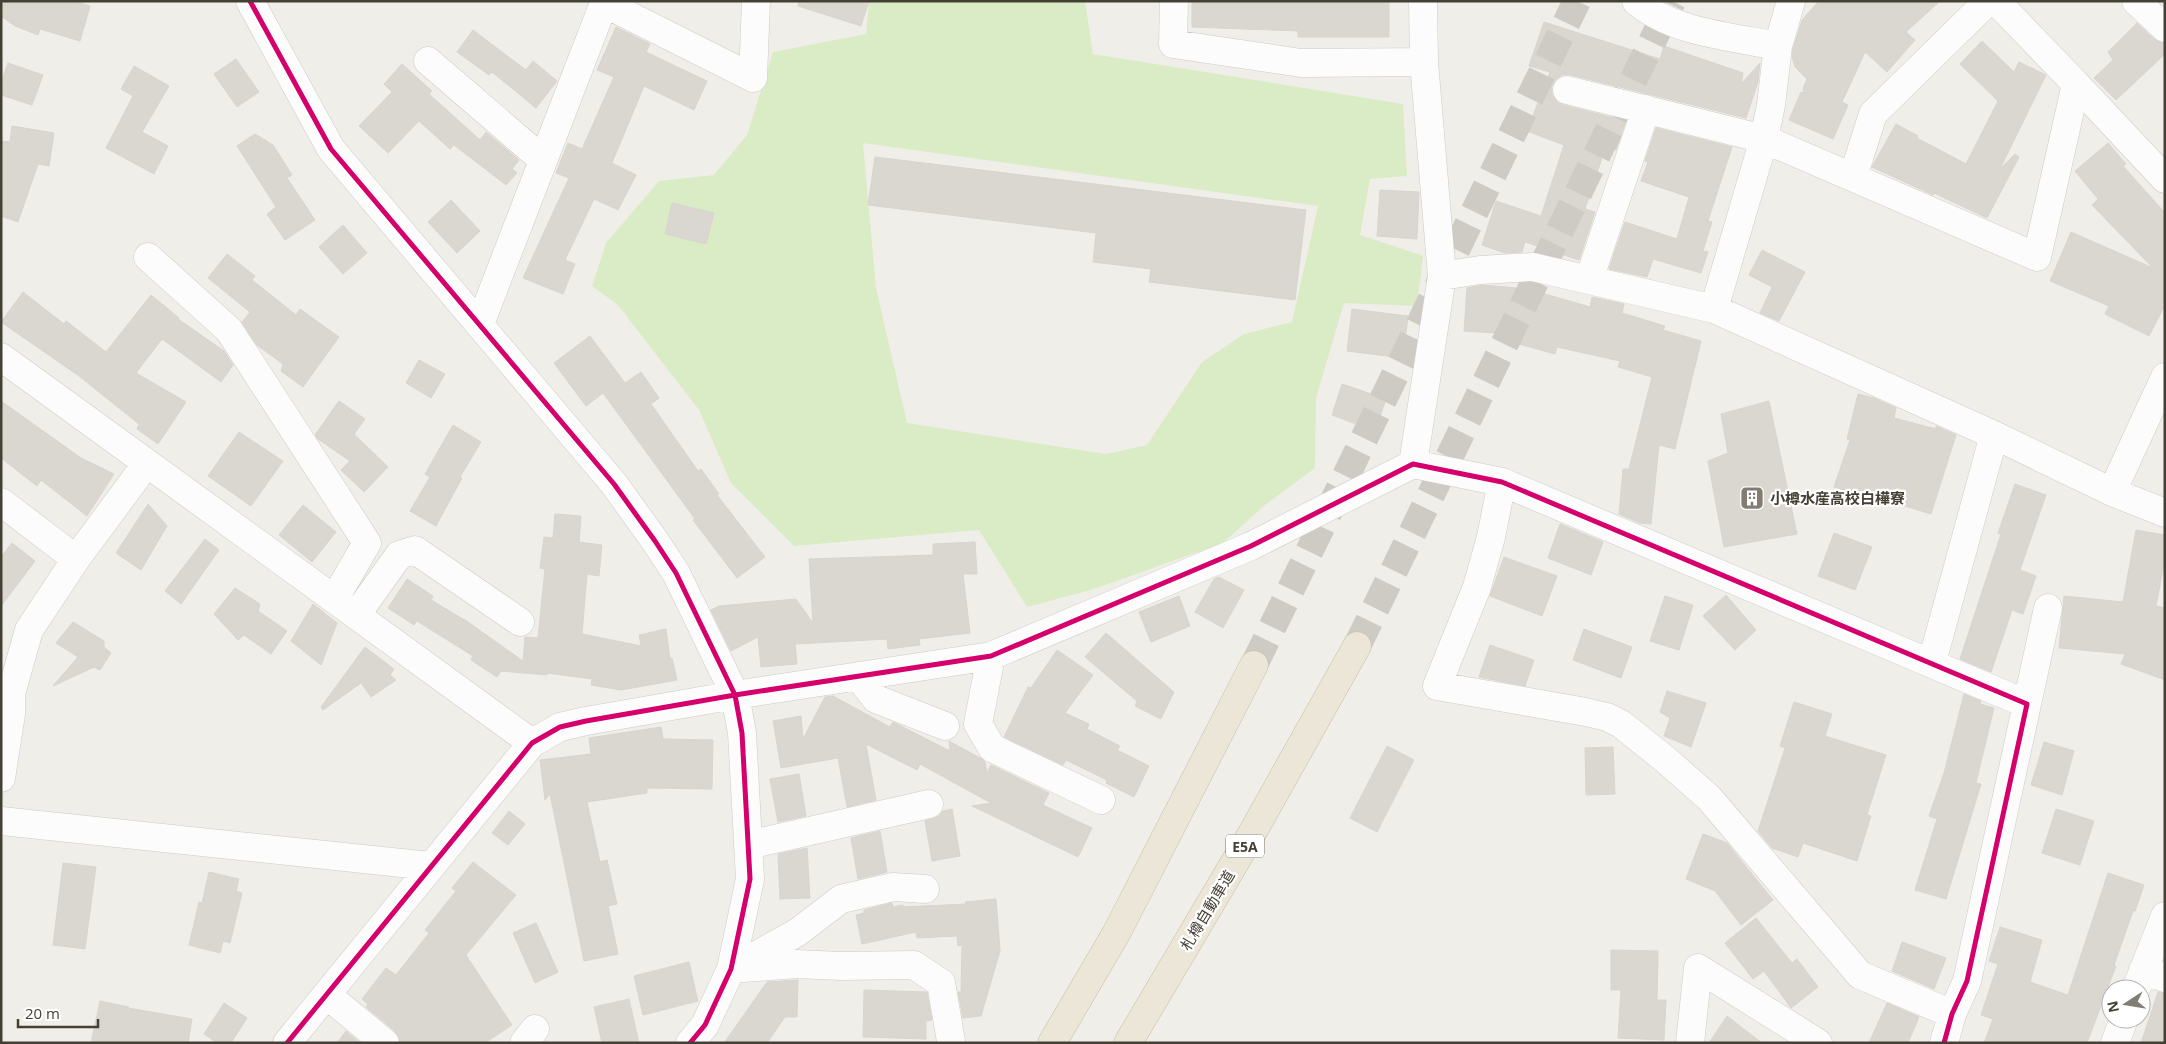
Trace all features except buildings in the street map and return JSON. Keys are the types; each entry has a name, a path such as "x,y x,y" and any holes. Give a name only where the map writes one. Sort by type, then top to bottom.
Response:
{"highway":[{"name":"札樽自動車道","path":"1128,1043 1251,835 1357,646"},
{"path":"1052,1043 1117,932 1254,665"}],"street":[{"path":"250,1 331,149 614,484 655,541 676,574 735,695 742,733 750,879 731,969 705,1025 690,1043"},
{"path":"480,324 602,2 753,78 756,1"},
{"path":"1174,1 1173,44 1301,63 1424,62"},
{"path":"1413,464 1442,276 1424,62 1423,1"},
{"path":"1636,1 1656,17 1678,25 1778,46"},
{"path":"1714,309 1764,139 1771,105 1778,46 1791,1"},
{"path":"1854,177 1873,114 1988,1"},
{"path":"1996,1 2165,179"},
{"path":"2136,1 2165,28"},
{"path":"428,61 543,160"},
{"path":"1567,90 1764,139 2037,257 2076,84"},
{"path":"1589,280 1646,109"},
{"path":"148,257 229,330 367,543 335,598"},
{"path":"1442,276 1480,270 1533,267 1714,309 1994,435 2112,492 2165,513"},
{"path":"1,358 335,598 532,743"},
{"path":"2112,492 2165,377"},
{"path":"1932,662 1994,435"},
{"path":"1,778 12,714 11,694 29,630 76,560 147,463"},
{"path":"287,1043 532,743 560,727 735,695 991,656 1251,546 1413,464 1502,482 1932,662 2027,704"},
{"path":"1502,482 1491,537 1477,587 1437,686 1586,712 1607,717 1621,724 1709,798 1860,975 1952,1014"},
{"path":"1,502 76,560"},
{"path":"357,614 399,555 415,550 520,622"},
{"path":"1944,1043 1952,1014 1967,981 2048,608"},
{"path":"991,656 978,724 992,748 1101,800"},
{"path":"858,676 876,699 945,726"},
{"path":"748,845 929,804"},
{"path":"1,820 430,866"},
{"path":"731,969 798,932 841,899 893,887 925,889"},
{"path":"2148,979 2165,916"},
{"path":"731,969 796,964 841,966 914,965 941,984 951,1041"},
{"path":"1690,1043 1698,968 1818,1043"},
{"path":"327,995 385,1043"},
{"path":"2115,1043 2120,1029"}],"green space":[{"path":"869,1 1085,1 1093,54 1403,104 1407,176 1370,179 1360,235 1423,256 1417,306 1344,303 1316,398 1315,468 1265,505 1223,543 1094,589 1027,607 979,530 794,546 731,483 699,410 618,305 592,286 606,243 659,181 714,175 747,135 773,52 866,34","holes":["863,143 1318,206 1292,322 1244,334 1202,362 1147,445 1106,454 907,423 876,288"]}],"tunnel":[{"path":"1254,665 1577,1"},
{"path":"1357,646 1672,1"}],"cycle path":[{"path":"250,1 331,149 614,484 655,541 676,573 735,695 742,733 750,879 731,969 705,1025 690,1043"},
{"path":"287,1043 532,743 560,727 735,695 991,656 1251,546 1413,464 1502,482 2027,704 1967,981 1952,1014 1944,1043"}],"place":[{"name":"小樽水産高校白樺寮","path":"1752,498"}]}
